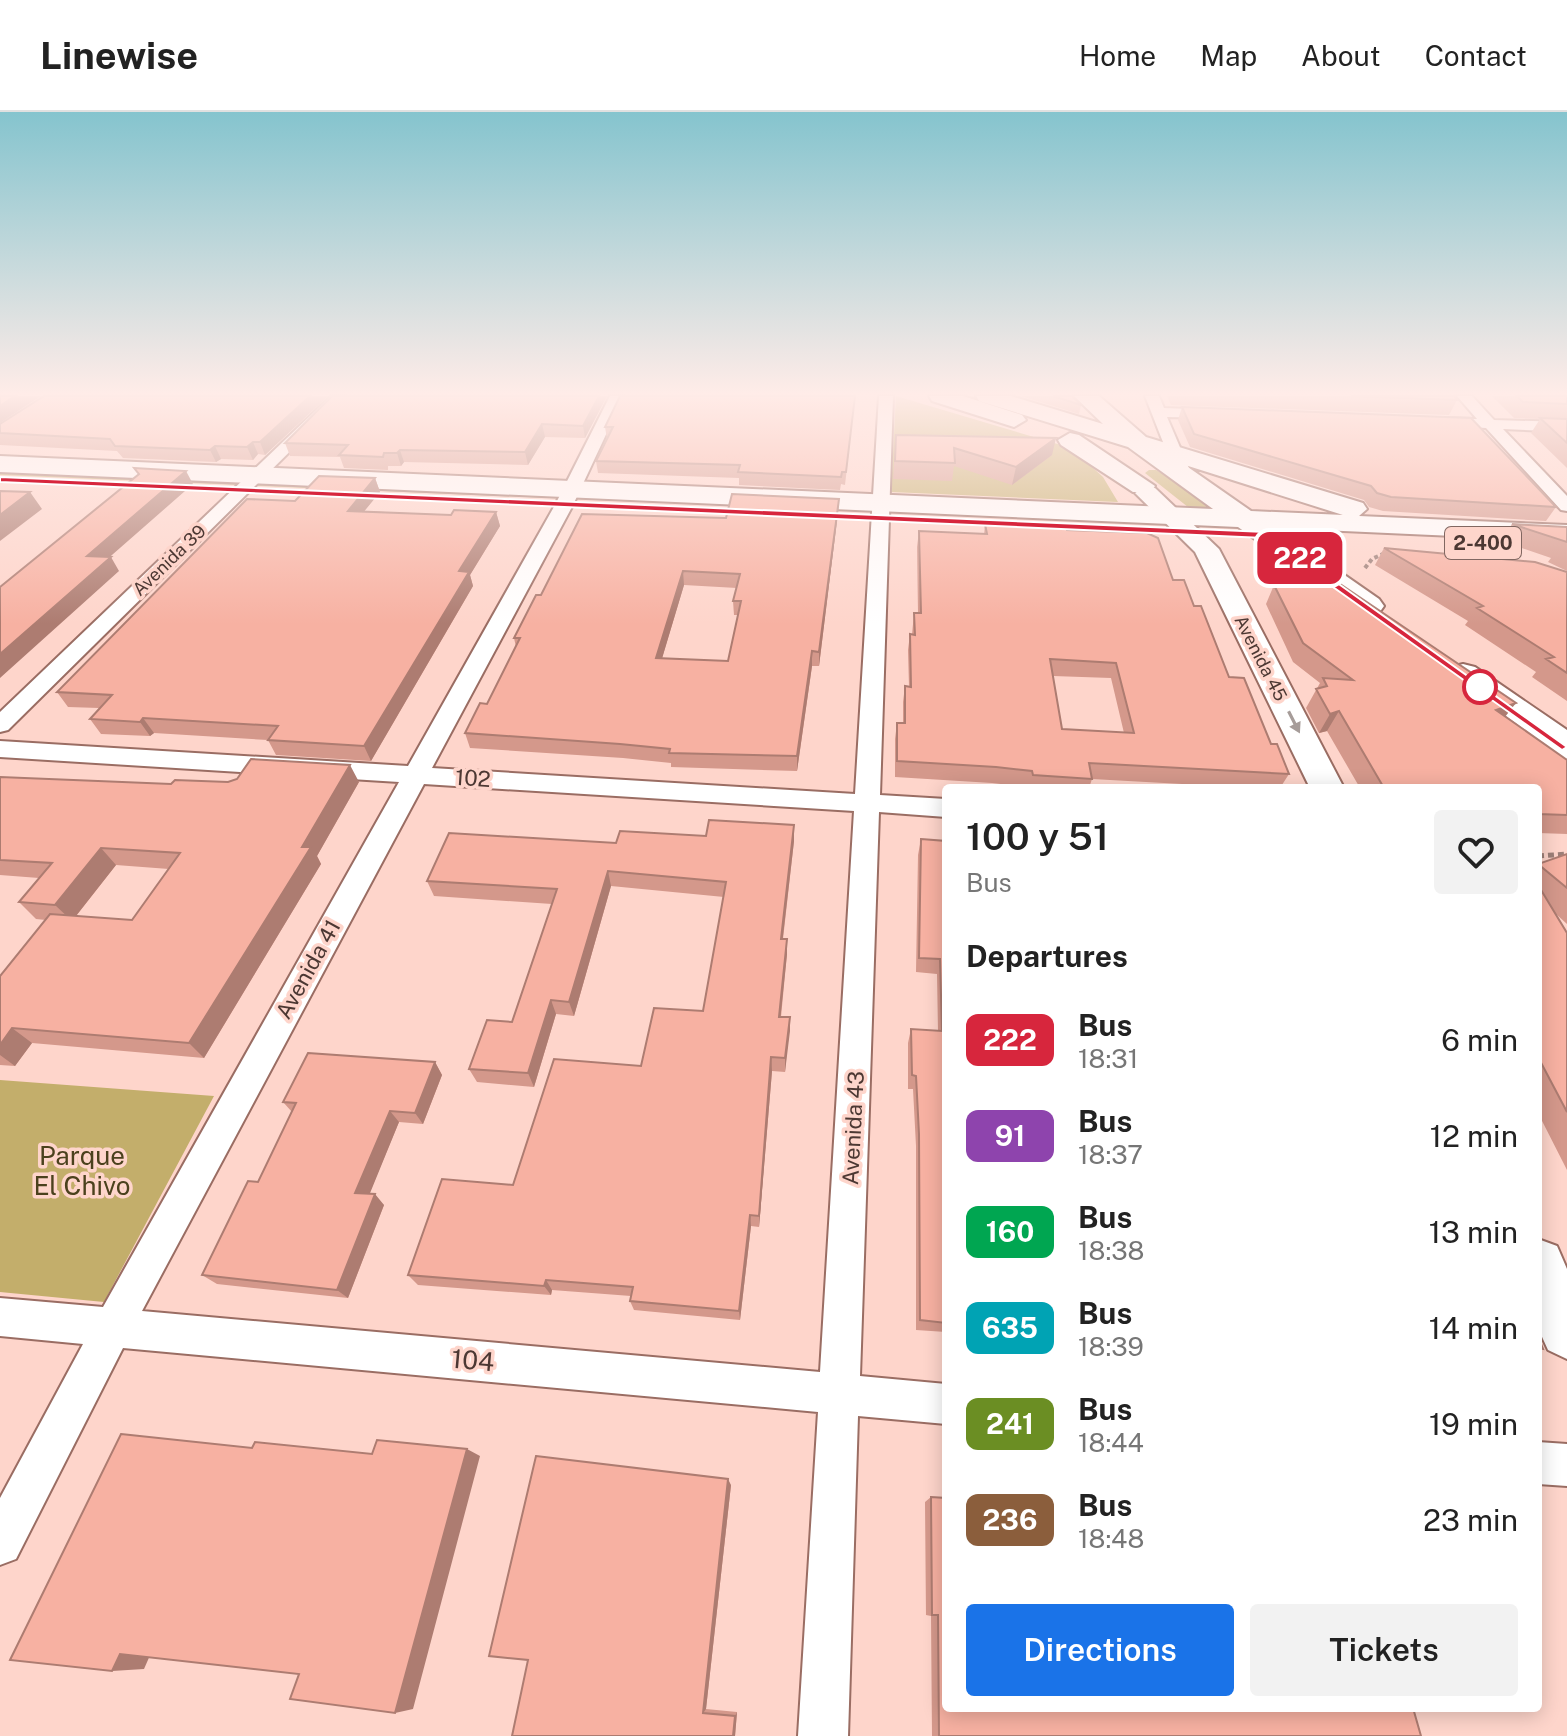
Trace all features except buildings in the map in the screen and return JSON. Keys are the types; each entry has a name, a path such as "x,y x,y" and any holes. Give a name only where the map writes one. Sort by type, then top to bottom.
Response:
{"main road":[{"path":"102,472 249,483"},
{"path":"1116,472 1144,490"},
{"path":"882,512 1097,513 1126,510 1143,500 1144,490 1138,472"},
{"path":"1187,472 1256,528 1397,627"},
{"path":"1200,472 1395,545"},
{"path":"1208,472 1369,513 1465,529"},
{"path":"0,480 249,483 1256,528"},
{"path":"1097,513 1182,525"},
{"name":"2-400","path":"1256,528 1344,524 1567,533"},
{"name":"2-400","path":"1256,528 1395,545 1567,547"},
{"path":"1327,577 1318,553 1325,544 1395,545"},
{"path":"1435,654 1567,747"}],"street":[{"name":"Avenida 39","path":"0,725 261,472"},
{"name":"Avenida 41","path":"0,1543 113,1327 579,472"},
{"name":"Avenida 43","path":"823,1736 883,472"},
{"path":"1536,472 1567,506"},
{"name":"Avenida 45","path":"1144,490 1206,549 1325,784"},
{"name":"102","path":"0,749 942,808"},
{"path":"1542,1274 1567,1331"},
{"name":"104","path":"0,1317 942,1404"},
{"path":"1542,1463 1567,1465"}],"path":[{"path":"1327,577 1363,571 1372,559 1395,545"},
{"path":"1542,856 1567,854"}],"green space":[{"path":"0,472 60,472 1168,524 0,475"},
{"path":"892,472 1097,472 1118,502 891,492"},
{"path":"1159,472 1201,497 1209,509 1193,511 1145,473"},
{"name":"Parque El Chivo","path":"0,1080 214,1096 104,1302 0,1292"}],"bus line":[{"name":"222","path":"0,480 1266,535 1567,747"}]}
